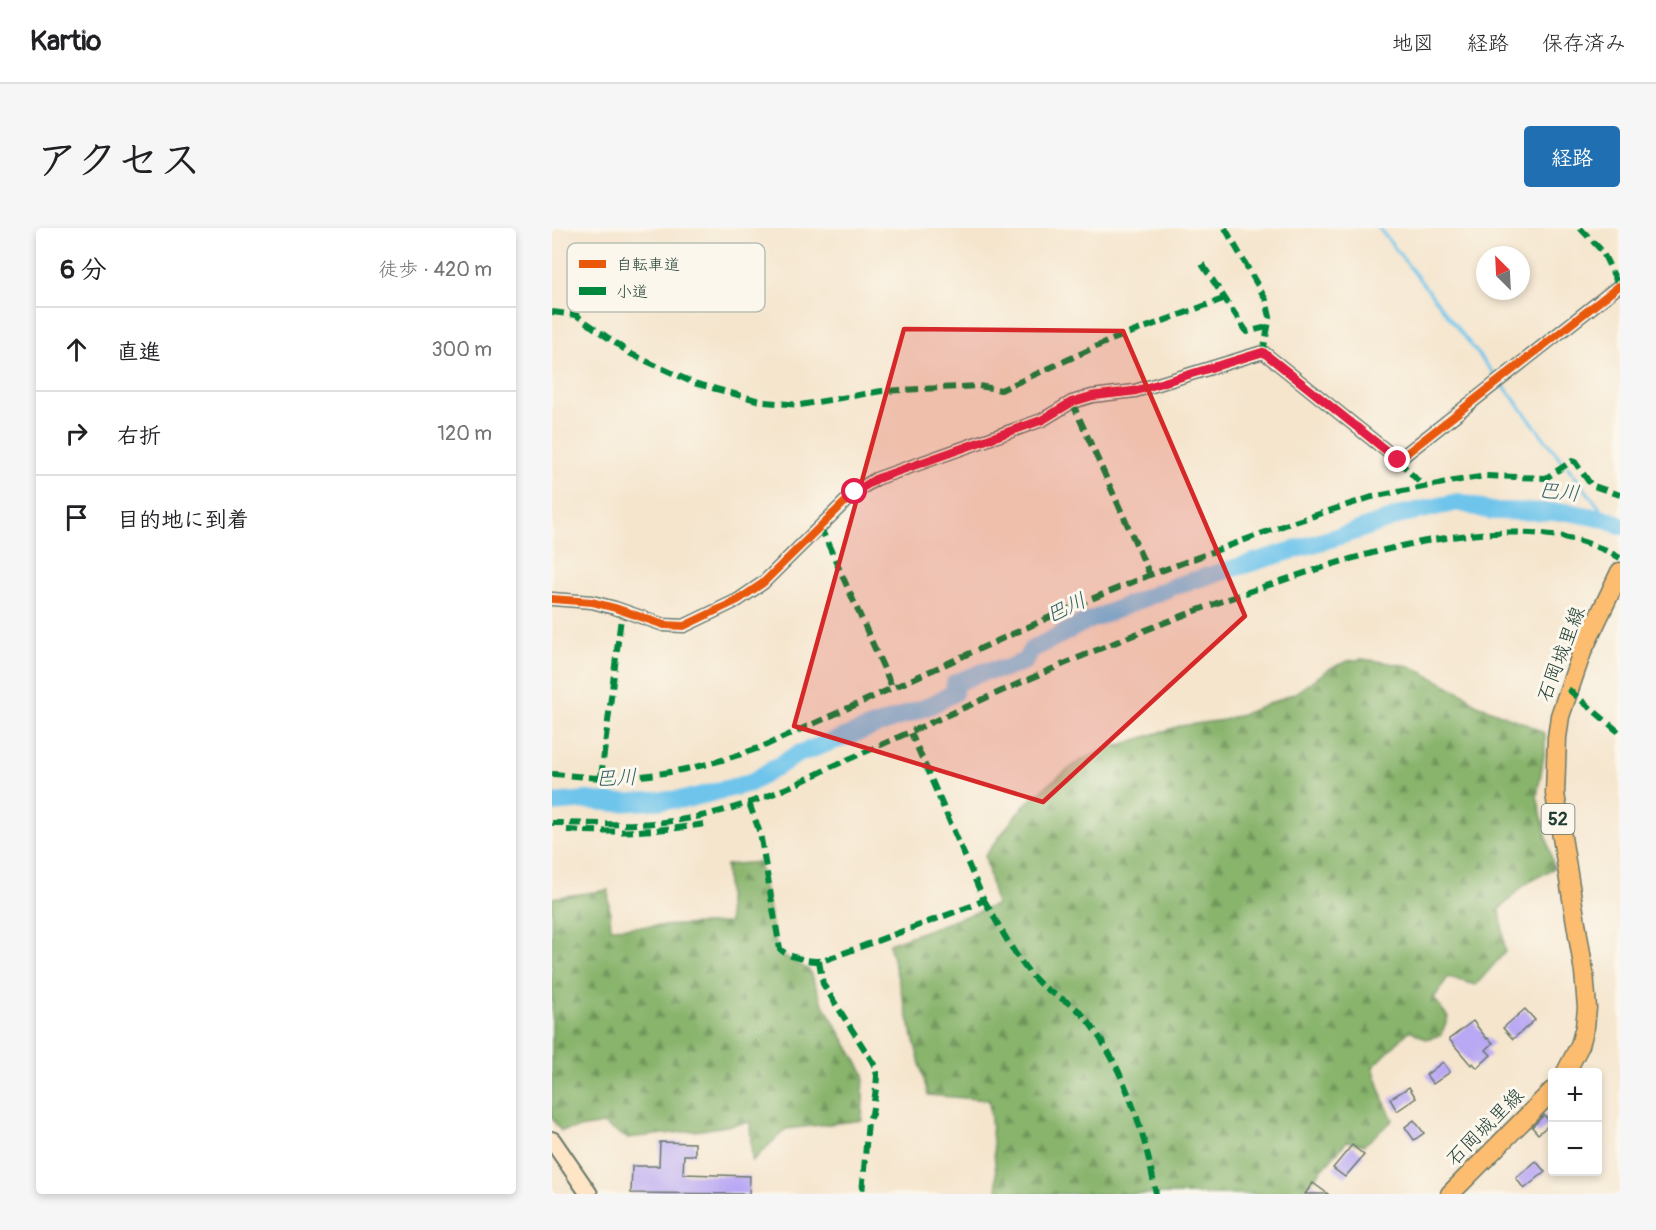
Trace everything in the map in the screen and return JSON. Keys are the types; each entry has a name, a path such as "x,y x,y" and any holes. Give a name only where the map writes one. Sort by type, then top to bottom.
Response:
{"main road":[{"name":"石岡城里線","path":"1568,1068 1580,1045 1587,1008 1584,972 1555,794 1557,738 1560,716 1582,652 1620,572"},
{"name":"石岡城里線","path":"1450,1194 1548,1094"},
{"path":"552,1140 589,1194"}],"street":[{"path":"552,599 592,602 664,625 684,626 738,600 763,583 855,492 876,479 1042,420 1072,402 1092,396 1135,391 1263,352 1398,460 1619,286"}],"highlighted area":[{"path":"904,329 1123,331 1245,616 1043,802 794,726"}],"green space":[{"path":"1362,659 1410,666 1466,695 1475,704 1531,726 1545,734 1545,750 1537,796 1554,868 1524,885 1500,909 1505,952 1476,985 1448,977 1434,998 1448,1017 1441,1035 1426,1039 1410,1030 1373,1067 1393,1120 1364,1145 1347,1141 1300,1194 998,1194 989,1100 928,1095 889,944 996,905 985,856 1023,806 1081,760 1107,749 1180,726 1224,720 1246,713 1295,693 1331,668 1348,661"},
{"path":"759,862 778,953 809,970 822,1002 864,1074 862,1120 786,1129 752,1161 750,1122 627,1138 603,1124 561,1131 552,1118 552,898 608,890 611,928 729,923 726,865"}],"building":[{"path":"1525,1009 1535,1020 1513,1039 1503,1028"},
{"path":"1473,1021 1493,1043 1486,1050 1491,1055 1477,1068 1473,1063 1471,1065 1449,1039"},
{"path":"1443,1062 1450,1072 1433,1084 1426,1075"},
{"path":"1409,1087 1416,1098 1397,1111 1390,1099"},
{"path":"1544,1115 1548,1120 1548,1126 1538,1134 1532,1127"},
{"path":"1414,1120 1424,1133 1414,1140 1405,1127"},
{"path":"660,1142 695,1143 695,1155 684,1155 683,1174 750,1176 749,1194 631,1193 632,1166 659,1166"},
{"path":"1352,1145 1364,1155 1345,1177 1333,1168"},
{"path":"1536,1161 1545,1172 1524,1189 1516,1178"},
{"path":"1313,1183 1328,1194 1305,1194"}],"waterway":[{"path":"1379,228 1497,378"},
{"path":"1503,385 1562,461"},
{"path":"1567,466 1609,520"},
{"name":"巴川","path":"552,803 587,800 616,803 687,799 750,783 798,754 929,706 954,693 955,683 986,671 1005,669 1025,661 1031,650 1083,623 1175,586 1356,531 1403,514 1458,502 1491,511 1568,512 1609,520 1620,526"}],"marked path":[{"path":"1225,228 1266,300 1270,317 1263,352"},
{"path":"1580,228 1602,251 1620,288"},
{"path":"1202,264 1247,332 1267,327"},
{"path":"552,312 576,315 631,354 694,383 764,402 800,405 882,391 979,386 1001,390 1111,340 1223,299"},
{"path":"1072,402 1150,575"},
{"path":"1398,460 1424,487"},
{"path":"552,774 593,778 648,775 687,769 745,753 1079,604 1150,575 1285,525 1372,497 1486,476 1546,478 1572,461 1591,485 1620,495"},
{"path":"820,526 893,689"},
{"path":"552,823 653,823 700,816 745,804 789,787 1104,647 1297,575 1400,546 1479,534 1534,533 1570,538 1620,558"},
{"path":"601,777 622,610"},
{"path":"1568,689 1620,733"},
{"path":"749,803 760,833 780,949 789,955 807,960 825,960 974,905 984,900 911,733"},
{"path":"567,830 636,831 704,824"},
{"path":"984,900 1016,955 1031,975 1046,989 1082,1014 1112,1059 1132,1102 1146,1148 1156,1194"},
{"path":"819,961 823,984 875,1066 877,1076 872,1114 868,1121 862,1194"}],"cycle path":[{"path":"552,599 592,602 664,625 684,626 738,600 763,583 855,492 876,479 1042,420 1072,402 1092,396 1135,391 1263,352 1398,460 1619,286"}],"route":[{"path":"855,492 876,479 1042,420 1072,402 1092,396 1135,391 1263,352 1398,460"}]}
